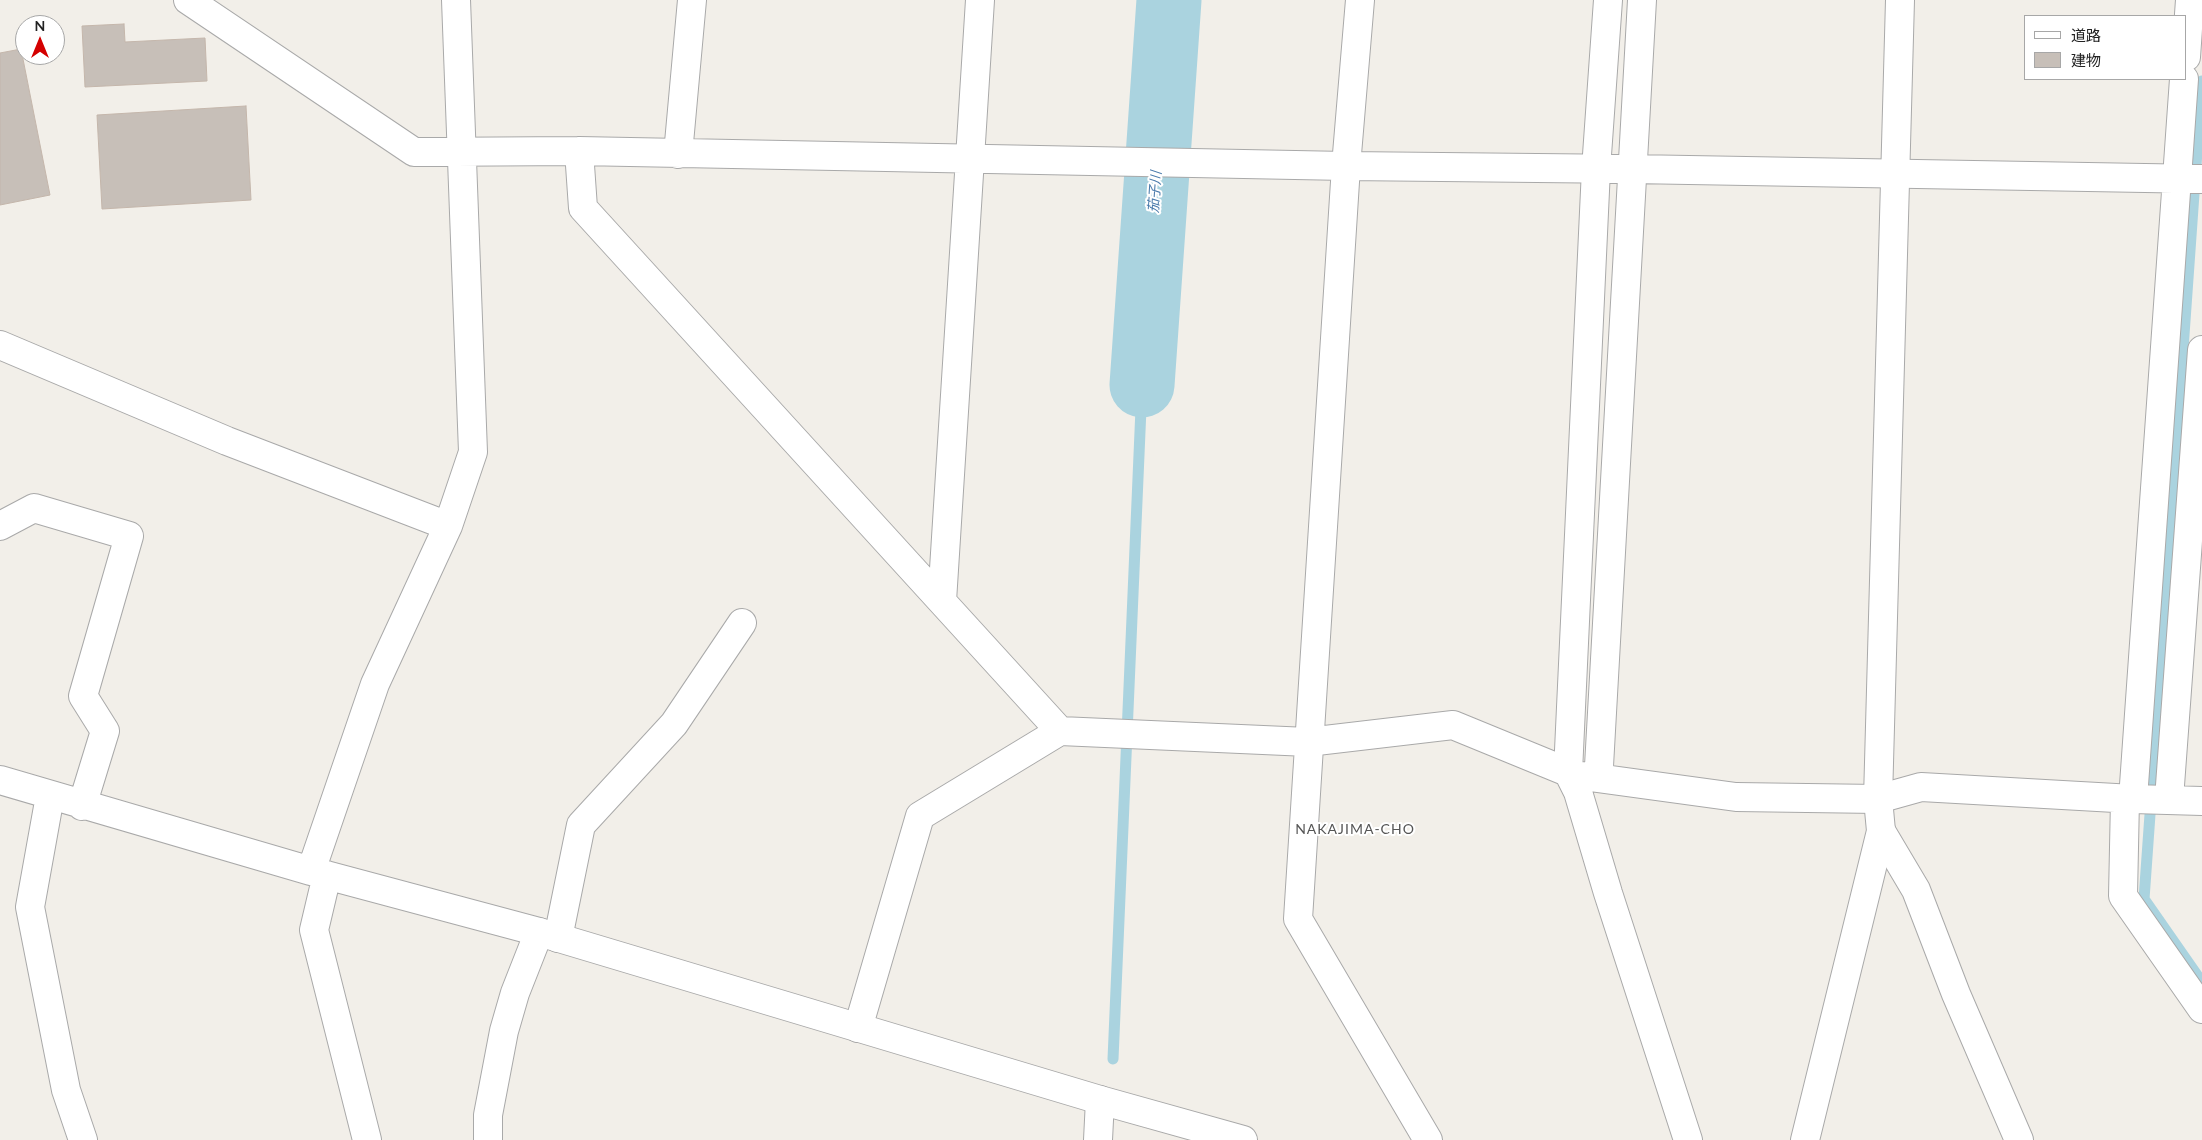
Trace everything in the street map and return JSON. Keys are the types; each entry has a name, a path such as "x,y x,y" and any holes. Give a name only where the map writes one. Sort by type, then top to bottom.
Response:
{"street":[{"path":"367,1140 314,930 319,873 375,684 448,526 473,452 456,0"},
{"path":"678,154 692,0"},
{"path":"942,601 980,0"},
{"path":"1360,0 1346,166 1298,919 1428,1140"},
{"path":"1608,0 1596,169 1584,775 1578,792 1611,903 1688,1140"},
{"path":"1584,775 1599,756 1642,0"},
{"path":"1805,1140 1881,831 1878,799 1900,0"},
{"path":"2187,43 2190,0"},
{"path":"198,1 414,152 579,151 1346,166 2188,178"},
{"path":"2146,799 2188,178 2184,80"},
{"path":"579,151 583,208 1060,731"},
{"path":"0,345 227,441 448,526"},
{"path":"2202,350 2146,799 2123,896 2202,1009"},
{"path":"0,526 34,508 129,536 83,696 105,731 82,806"},
{"path":"488,1140 488,1115 504,1031 515,993 548,935 581,825 674,724 742,624"},
{"path":"858,1028 920,816 1060,731 1308,742 1454,725 1584,775 1736,798 1878,799 1921,786 2202,801"},
{"path":"0,780 82,806 548,935 1100,1100 1243,1140"},
{"path":"50,796 30,907 66,1090 82,1140"},
{"path":"1881,831 1916,890 1956,994 2019,1140"},
{"path":"1098,1140 1100,1100"}],"building":[{"path":"124,24 125,42 205,38 207,81 85,87 82,26"},
{"path":"15,50 15,65 24,65 50,195 0,205 0,53"},
{"path":"246,106 251,200 102,209 97,115"}],"waterway":[{"name":"茄子川","path":"1142,385 1169,0"},
{"path":"2202,81 2144,899 2202,982"},
{"path":"1113,1059 1142,385"}],"district":[{"name":"NAKAJIMA-CHO","path":"1355,829"}]}
